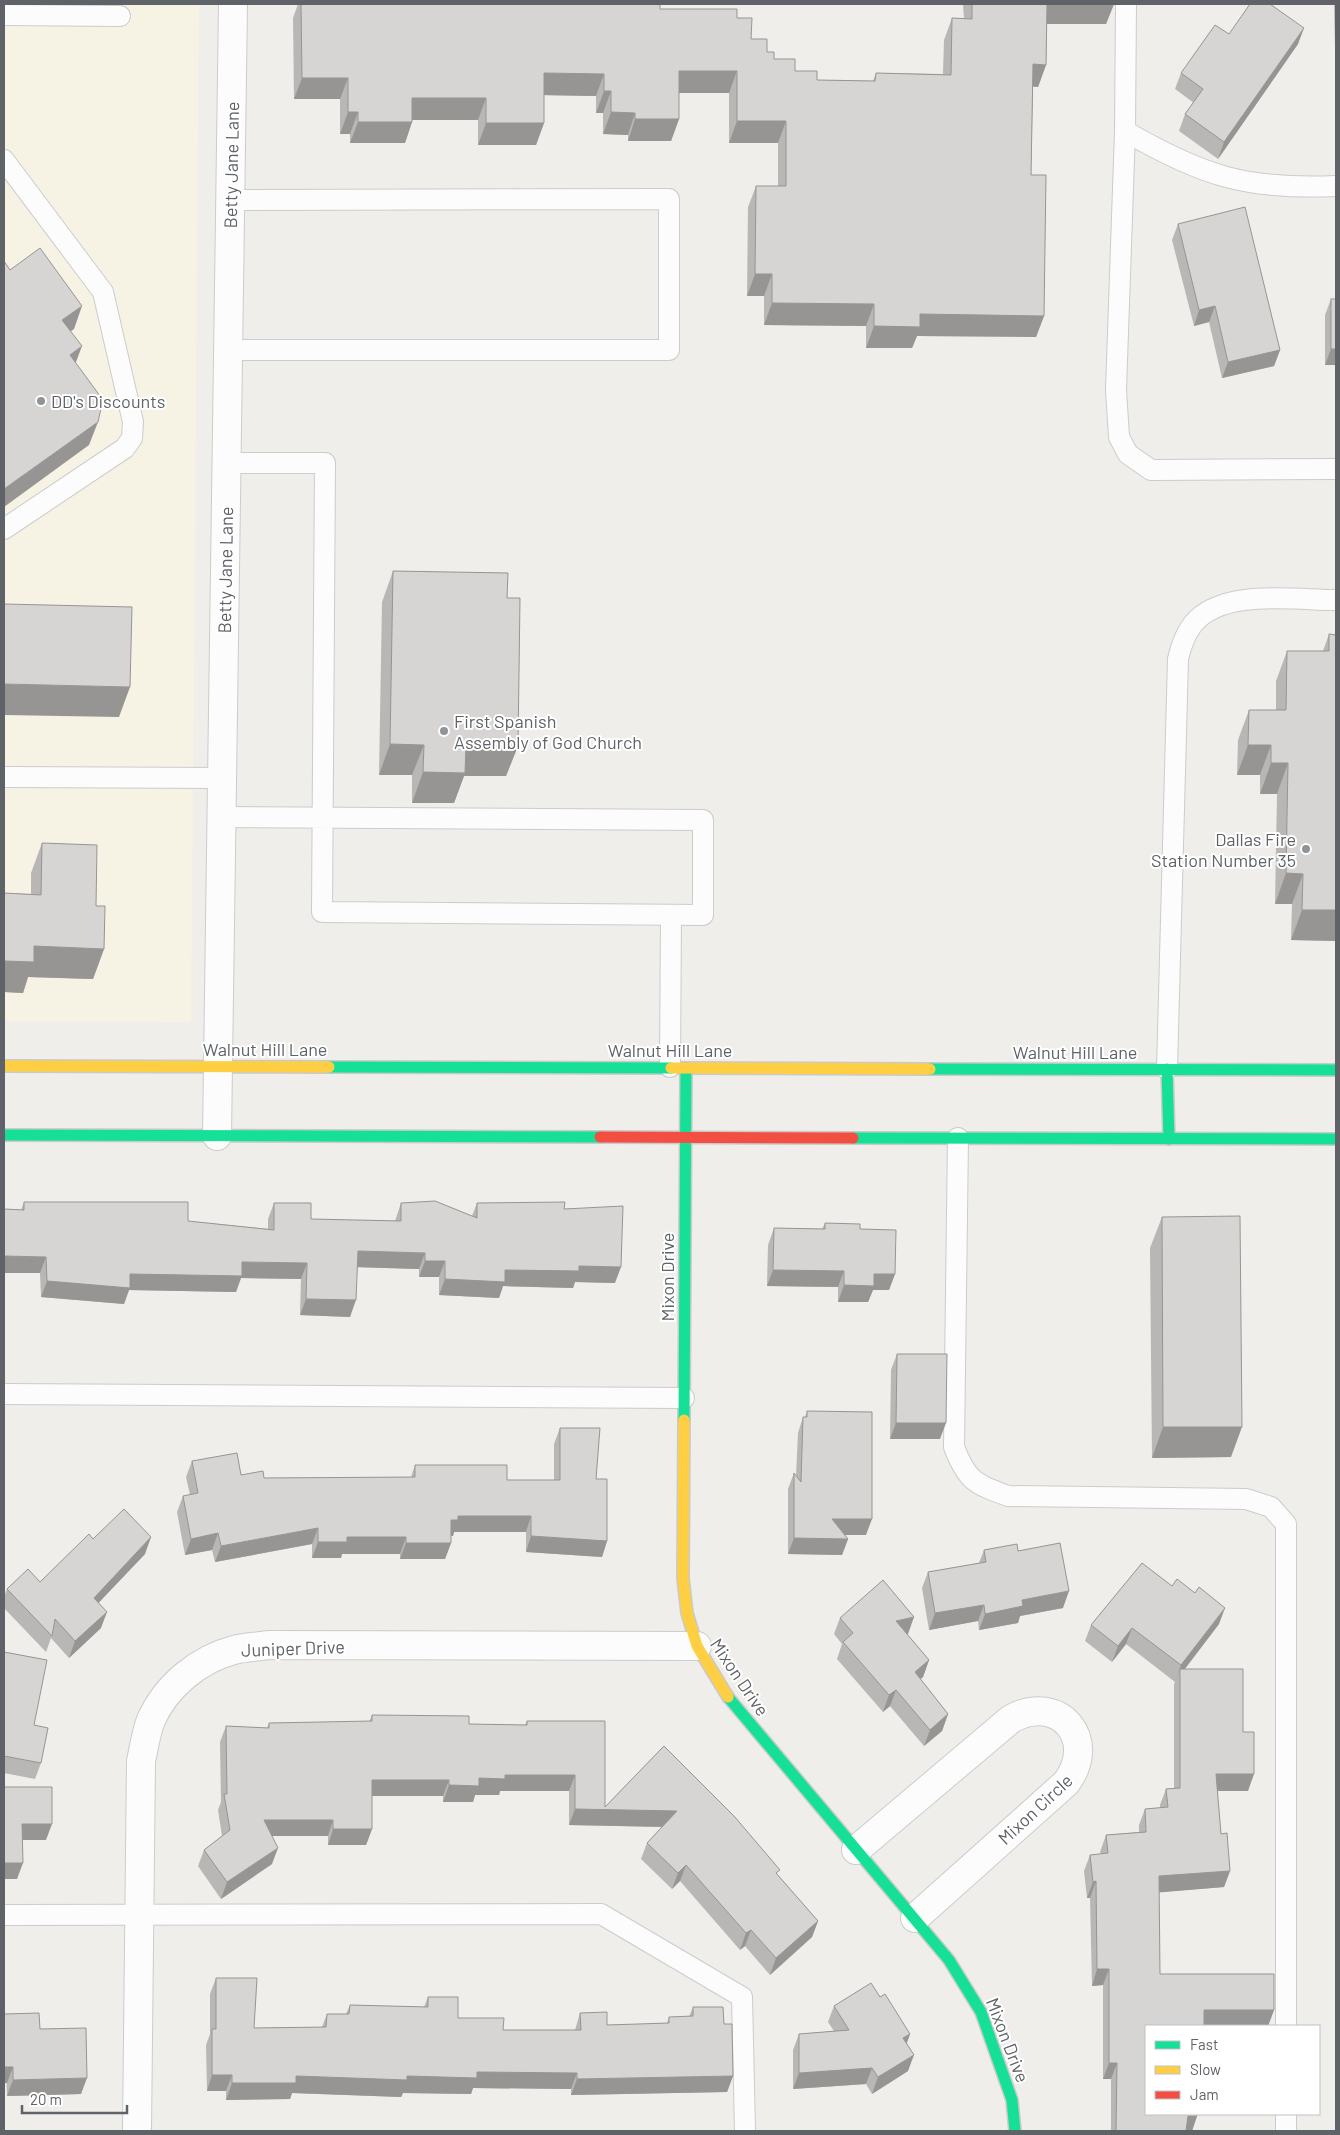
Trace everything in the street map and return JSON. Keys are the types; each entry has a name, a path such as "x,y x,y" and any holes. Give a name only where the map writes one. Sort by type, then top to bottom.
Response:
{"main road":[{"name":"Walnut Hill Lane","path":"4,1066 1336,1070"},
{"name":"Mixon Drive","path":"678,1068 685,1137 683,1578 687,1613 697,1646 734,1706 950,1960 981,2012 1012,2100 1015,2131"},
{"path":"1167,1069 1168,1139"},
{"path":"4,1135 1336,1140"}],"street":[{"name":"Betty Jane Lane","path":"217,1136 233,4"},
{"name":"Juniper Drive","path":"137,2131 141,1761 151,1720 165,1696 186,1674 212,1658 235,1649 268,1645 697,1646"},
{"name":"Mixon Circle","path":"856,1850 1011,1718 1024,1712 1038,1710 1051,1712 1064,1720 1074,1730 1079,1758 1075,1771 1066,1783 915,1918"}],"lane":[{"path":"1126,4 1125,131 1116,390 1118,437 1128,454 1151,470 1336,470"},
{"path":"4,15 120,16"},
{"path":"1125,131 1186,164 1228,180 1292,188 1336,186"},
{"path":"4,160 103,292 133,422 132,438 125,448 4,529"},
{"path":"228,350 669,350 669,199 230,200"},
{"path":"222,817 322,818 704,820 703,915 322,912 322,818 325,464 227,463"},
{"path":"1167,1069 1178,659 1183,640 1194,623 1209,610 1226,602 1246,599 1336,600"},
{"path":"4,777 222,778"},
{"path":"671,915 678,1068"},
{"path":"958,1138 954,1447 963,1470 982,1487 1008,1496 1246,1499 1271,1507 1286,1524 1286,2025"},
{"path":"4,1394 684,1398"},
{"path":"4,1915 601,1914 742,1997 745,2131"},
{"path":"1286,2115 1286,2131"}],"shaded area":[{"path":"4,4 199,4 191,1022 4,1021"}],"building":[{"path":"301,4 660,4 660,9 737,9 737,18 752,18 751,39 767,39 767,52 774,52 774,59 795,59 795,71 817,71 817,80 875,81 876,73 951,75 952,18 972,19 972,4 1047,4 1046,65 1033,64 1031,175 1046,175 1044,316 920,314 920,327 874,326 874,304 772,303 772,274 755,274 756,186 786,186 786,121 737,121 737,71 679,71 679,119 635,119 635,113 611,112 611,91 604,91 604,74 544,73 544,123 486,123 486,98 412,98 412,122 358,122 358,112 348,112 348,78 302,78"},
{"path":"1250,4 1270,4 1304,28 1224,142 1185,114 1203,89 1181,73 1215,25 1229,34"},
{"path":"1245,207 1280,350 1228,362 1215,306 1199,310 1178,224"},
{"name":"DD's Discounts","path":"40,248 82,306 62,320 82,346 70,355 103,400 98,422 4,489 4,261 10,270"},
{"path":"1331,299 1336,299 1336,349 1331,349"},
{"name":"First Spanish Assembly of God Church","path":"393,571 508,573 507,598 520,598 518,746 466,745 465,773 423,772 424,745 390,744"},
{"path":"4,604 132,607 130,687 4,684"},
{"name":"Dallas Fire Station Number 35","path":"1329,634 1336,635 1336,910 1302,910 1303,874 1286,873 1288,763 1271,763 1271,745 1248,745 1249,710 1286,710 1287,651 1329,651"},
{"path":"42,843 97,845 96,906 105,906 104,949 34,946 34,962 4,961 4,893 41,895"},
{"path":"435,1201 477,1218 477,1203 565,1202 564,1209 623,1206 621,1267 579,1266 579,1271 505,1270 505,1282 445,1279 445,1261 425,1261 425,1253 358,1251 356,1300 306,1299 307,1263 242,1262 242,1276 130,1274 130,1288 47,1281 46,1257 4,1256 4,1209 24,1210 24,1202 188,1202 188,1221 274,1230 274,1203 311,1203 311,1219 401,1221 401,1203"},
{"path":"1240,1216 1242,1427 1163,1427 1162,1217"},
{"path":"825,1223 860,1224 860,1229 896,1230 895,1274 874,1274 874,1286 844,1285 844,1271 773,1270 774,1228 825,1229"},
{"path":"897,1354 947,1354 946,1423 896,1423"},
{"path":"807,1411 872,1412 872,1519 832,1519 848,1539 794,1538 794,1473 801,1482 803,1417 807,1417"},
{"path":"560,1428 600,1428 596,1479 607,1479 607,1541 531,1536 531,1516 458,1516 458,1520 451,1520 451,1543 406,1543 406,1537 347,1537 347,1542 318,1542 318,1528 221,1546 218,1533 191,1539 183,1496 198,1493 192,1461 237,1453 241,1475 263,1471 264,1478 415,1477 415,1465 507,1465 507,1480 560,1480"},
{"path":"124,1509 151,1537 94,1598 107,1612 75,1641 55,1619 52,1636 7,1589 28,1569 40,1582 89,1534 93,1539"},
{"path":"1060,1543 1069,1591 1022,1600 1023,1606 985,1614 984,1605 935,1613 928,1572 986,1562 984,1550 1017,1544 1018,1551"},
{"path":"1142,1563 1172,1586 1177,1579 1195,1593 1199,1587 1225,1608 1181,1665 1132,1628 1118,1646 1091,1625"},
{"path":"883,1580 914,1617 896,1621 929,1660 915,1672 948,1714 930,1730 896,1690 889,1695 843,1642 853,1633 840,1618"},
{"path":"4,1652 47,1660 34,1725 48,1728 41,1763 4,1756"},
{"path":"1180,1669 1243,1669 1243,1732 1254,1732 1254,1774 1216,1774 1221,1834 1227,1833 1230,1871 1159,1876 1160,1974 1274,1974 1274,2010 1204,2010 1204,2025 1145,2025 1145,2115 1197,2116 1188,2116 1186,2131 1116,2131 1117,2063 1109,2063 1109,1969 1097,1969 1096,1881 1093,1882 1090,1855 1108,1853 1106,1835 1146,1832 1145,1809 1168,1807 1166,1789 1180,1788"},
{"path":"372,1715 469,1716 469,1724 527,1725 527,1721 605,1721 605,1807 664,1746 734,1816 780,1870 776,1873 818,1921 776,1958 751,1930 746,1933 686,1865 678,1873 647,1843 677,1811 575,1809 575,1775 505,1775 505,1779 479,1778 479,1786 449,1785 449,1780 372,1780 372,1829 333,1829 333,1820 264,1820 278,1848 227,1882 204,1850 230,1830 224,1794 227,1794 226,1726 269,1728 269,1723 372,1721"},
{"path":"4,1787 52,1787 52,1824 22,1824 23,1863 4,1863"},
{"path":"216,1978 257,1978 254,2028 326,2027 327,2014 349,2014 350,2005 428,2007 428,1997 458,1997 458,2018 504,2018 503,2030 581,2030 580,2013 607,2012 607,2025 669,2023 669,2017 693,2016 693,2007 723,2007 724,2024 732,2024 733,2076 577,2079 577,2073 477,2072 477,2078 407,2076 407,2080 296,2076 296,2083 232,2083 232,2075 212,2075 212,2029 216,2029"},
{"path":"871,1983 880,1997 885,1994 910,2034 903,2038 914,2055 878,2077 872,2068 799,2073 799,2034 849,2030 834,2006"},
{"path":"39,2013 40,2029 86,2028 87,2078 13,2080 13,2067 4,2067 4,2014"}],"traffic: fast":[{"path":"329,1067 671,1068"},
{"path":"684,1420 686,1068"},
{"path":"930,1069 1336,1070"},
{"path":"1167,1069 1169,1139"},
{"path":"4,1135 600,1137"},
{"path":"853,1138 1336,1139"},
{"path":"728,1697 949,1960 981,2012 1012,2100 1015,2131"}],"traffic: slow":[{"path":"4,1066 329,1067"},
{"path":"671,1068 930,1069"},
{"path":"684,1420 683,1578 687,1613 697,1646 728,1697"}],"traffic: jam":[{"path":"600,1137 853,1138"}],"place":[{"name":"DD's Discounts","path":"41,401"},
{"name":"First Spanish Assembly of God Church","path":"444,731"},
{"name":"Dallas Fire Station Number 35","path":"1306,849"}]}
